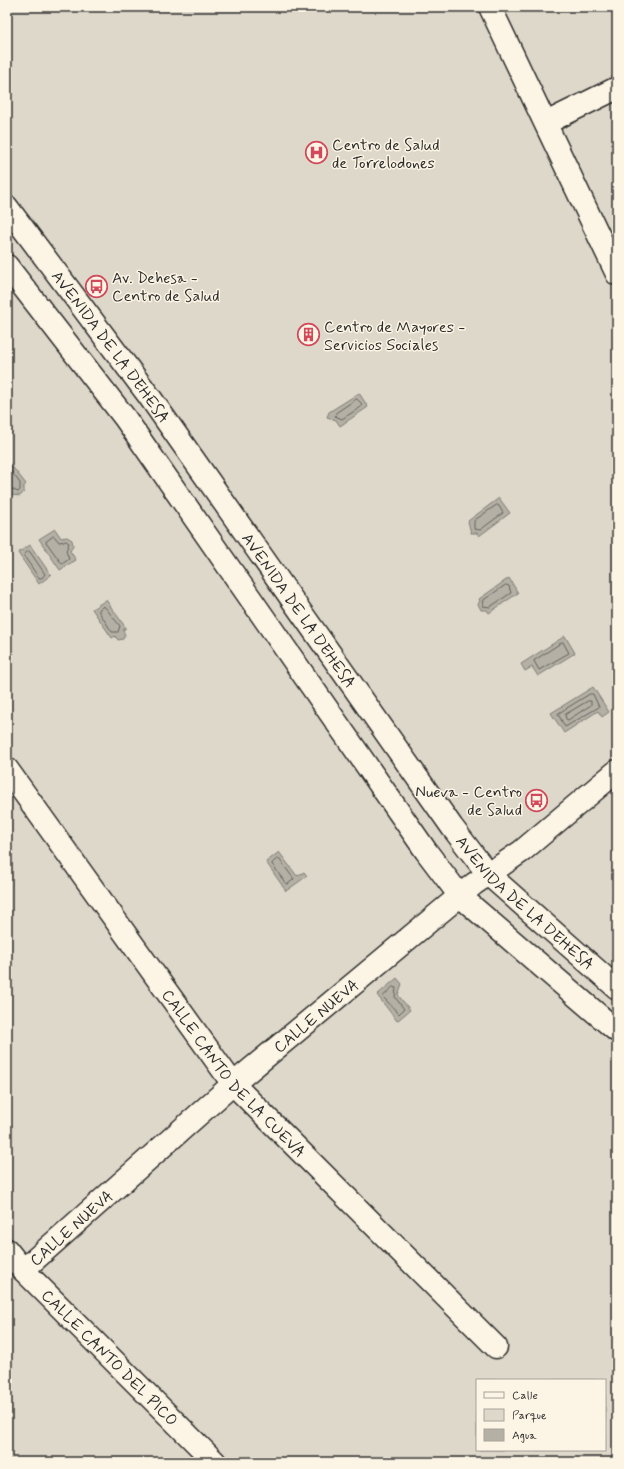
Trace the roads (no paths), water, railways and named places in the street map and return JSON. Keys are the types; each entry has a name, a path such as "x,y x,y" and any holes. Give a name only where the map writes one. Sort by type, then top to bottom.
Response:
{"street":[{"path":"490,7 617,274"},
{"path":"546,124 617,88"},
{"name":"AVENIDA DE LA DEHESA","path":"7,207 149,396 452,828 488,874 617,988"},
{"name":"AVENIDA DE LA DEHESA","path":"7,266 125,418 426,851 460,896 617,1031"},
{"name":"CALLE CANTO DE LA CUEVA","path":"7,769 233,1084 496,1347"},
{"name":"CALLE NUEVA","path":"22,1270 233,1084 460,896 488,874 534,842 617,771"},
{"name":"CALLE CANTO DEL PICO","path":"7,1250 22,1270 215,1462"}],"water":[{"path":"359,393 368,407 340,426 336,420 327,417 329,412"},
{"path":"7,460 26,484 24,486 24,492 20,496 12,495 7,489"},
{"path":"499,498 510,513 479,536 477,533 471,533 468,521"},
{"path":"55,529 61,538 67,537 72,540 73,546 70,551 76,560 60,570 39,539"},
{"path":"30,545 51,575 39,584 18,553"},
{"path":"509,578 518,593 489,613 487,610 481,610 478,604 480,601 479,599"},
{"path":"106,600 126,628 123,630 125,635 123,639 118,640 115,636 112,638 92,609"},
{"path":"565,636 575,653 538,676 532,667 525,671 521,664"},
{"path":"593,687 609,712 602,717 598,711 564,733 551,713"},
{"path":"279,852 297,876 304,872 307,876 286,891 266,862"},
{"path":"397,978 402,984 398,995 410,1010 397,1021 377,995"}],"place":[{"name":"Centro de Salud de Torrelodones","path":"317,153"},
{"name":"Av. Dehesa - Centro de Salud","path":"96,286"},
{"name":"Centro de Mayores - Servicios Sociales","path":"309,335"},
{"name":"Nueva - Centro de Salud","path":"537,800"}]}
